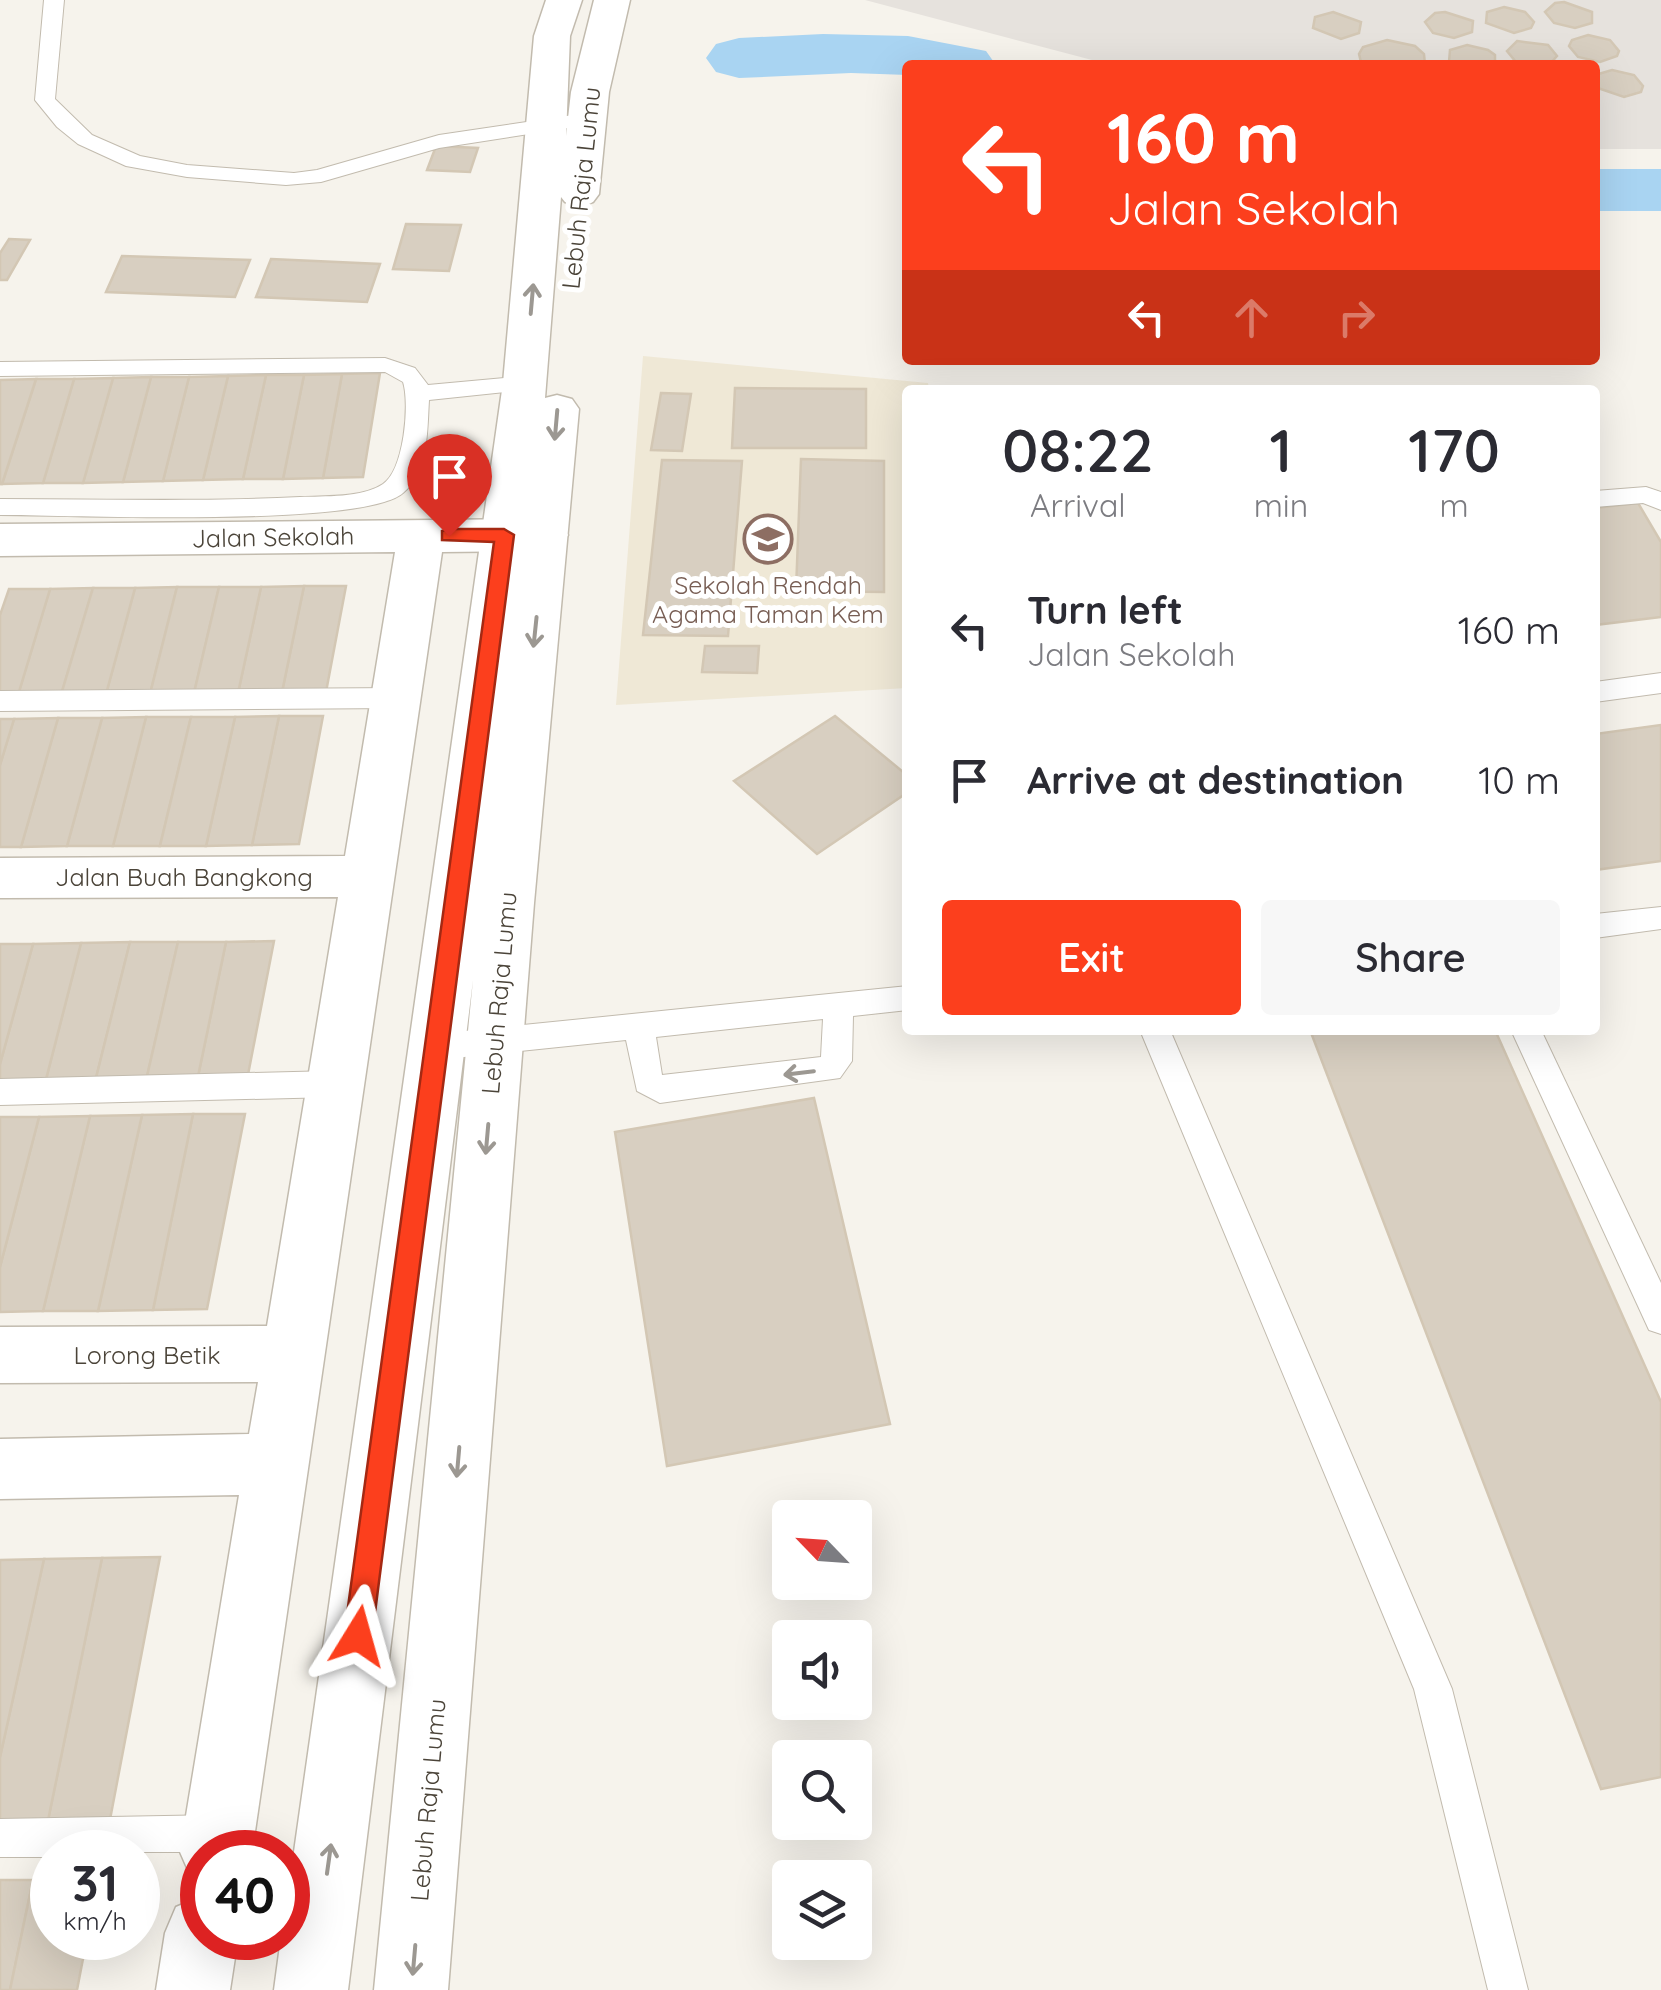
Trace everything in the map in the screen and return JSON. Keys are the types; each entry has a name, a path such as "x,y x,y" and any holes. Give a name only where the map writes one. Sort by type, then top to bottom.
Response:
{"street":[{"name":"Lebuh Raja Lumu","path":"525,535 524,382 567,122 612,0"},
{"path":"550,16 567,122"},
{"name":"Lebuh Raja Lumu","path":"311,1990 465,1044 525,535 567,122"},
{"name":"Jalan Sekolah","path":"0,540 525,535"},
{"path":"219,1830 421,536"},
{"name":"Jalan Buah Bangkong","path":"0,878 368,876"},
{"name":"Lebuh Raja Lumu","path":"411,1990 465,1044"},
{"name":"Lorong Betik","path":"0,1355 294,1354"},
{"path":"0,1469 279,1464"},
{"path":"193,1990 198,1960"}],"lane":[{"path":"54,0 45,100 61,124 100,150 135,164 174,171 308,179 390,153 567,122"},
{"path":"0,369 385,365 405,369 414,377 419,393 412,451 403,476 393,489 378,497 318,505 0,507"},
{"path":"419,393 524,382"},
{"path":"1600,499 1646,495 1661,502"},
{"path":"1600,691 1661,682"},
{"path":"0,701 398,698"},
{"path":"1600,925 1661,918"},
{"path":"465,1044 902,999"},
{"path":"640,1027 648,1082 660,1090 828,1070 837,1061 838,1006"},
{"path":"1157,1035 1433,1689 1508,1990"},
{"path":"1528,1035 1661,1319"},
{"path":"0,1092 333,1084"},
{"path":"0,1838 180,1842"}],"shaded area":[{"path":"865,0 1661,0 1661,149 1600,149 1600,60 1092,60"},
{"name":"Sekolah Rendah Agama Taman Kem","path":"643,356 928,383 902,385 902,688 616,705"}],"building":[{"path":"1564,2 1592,12 1592,23 1575,28 1554,23 1545,12 1555,3"},
{"path":"1504,7 1525,12 1534,22 1531,28 1514,33 1486,23 1487,12"},
{"path":"1333,12 1361,22 1359,33 1341,39 1313,28 1315,17"},
{"path":"1445,12 1473,21 1472,32 1454,38 1433,33 1425,22 1435,13"},
{"path":"1588,35 1610,40 1619,51 1617,56 1600,62 1578,57 1569,46 1572,40"},
{"path":"1387,40 1415,46 1425,60 1360,60 1363,47"},
{"path":"1517,41 1548,45 1557,56 1553,60 1514,60 1507,51"},
{"path":"1467,45 1488,50 1495,60 1449,60 1450,50"},
{"path":"1612,70 1634,75 1643,86 1641,92 1624,97 1600,89 1600,74"},
{"path":"436,146 478,148 470,172 427,170"},
{"path":"406,224 461,225 449,271 393,269"},
{"path":"9,239 30,240 7,280 0,280 0,253"},
{"path":"122,256 250,260 235,297 106,292"},
{"path":"271,259 380,264 367,302 256,297"},
{"path":"380,373 363,477 323,478 342,374"},
{"path":"342,374 323,478 283,479 304,375"},
{"path":"266,375 304,375 283,479 243,479"},
{"path":"266,375 243,479 203,480 228,376"},
{"path":"228,376 203,480 163,481 189,377"},
{"path":"151,377 189,377 163,481 123,482"},
{"path":"151,377 123,482 83,483 113,378"},
{"path":"113,378 83,483 43,483 74,379"},
{"path":"36,379 74,379 43,483 2,484"},
{"path":"36,379 2,484 0,484 0,380"},
{"path":"735,388 866,389 866,448 732,448"},
{"path":"661,393 691,394 682,451 651,450"},
{"path":"801,459 884,461 884,592 796,591"},
{"path":"662,460 742,461 728,636 643,635"},
{"path":"1638,503 1661,542 1661,617 1600,624 1600,507"},
{"path":"304,586 346,586 326,692 282,692"},
{"path":"304,586 282,692 238,693 261,587"},
{"path":"177,587 150,694 106,694 135,588"},
{"path":"177,587 219,587 194,693 150,694"},
{"path":"219,587 261,587 238,693 194,693"},
{"path":"93,588 61,695 18,695 50,589"},
{"path":"93,588 135,588 106,694 61,695"},
{"path":"9,589 50,589 18,695 0,695 0,615"},
{"path":"705,646 759,646 757,673 702,672"},
{"path":"279,716 323,716 299,844 252,845"},
{"path":"279,716 252,845 206,846 235,717"},
{"path":"835,716 902,771 902,796 817,854 734,781"},
{"path":"146,717 191,717 160,846 113,846"},
{"path":"146,717 113,846 67,846 102,718"},
{"path":"191,717 235,717 206,846 160,846"},
{"path":"58,718 102,718 67,846 21,847"},
{"path":"58,718 21,847 0,847 0,765 14,719"},
{"path":"0,719 14,719 0,765"},
{"path":"1661,725 1661,861 1600,869 1600,733"},
{"path":"274,941 246,1085 196,1086 226,942"},
{"path":"130,942 94,1086 44,1087 81,943"},
{"path":"130,942 178,942 145,1085 94,1086"},
{"path":"178,942 226,942 196,1086 145,1085"},
{"path":"81,943 44,1087 0,1087 0,1064 33,944"},
{"path":"0,944 33,944 0,1064"},
{"path":"1312,1035 1497,1035 1661,1402 1661,1777 1601,1789"},
{"path":"814,1098 890,1424 667,1466 615,1132"},
{"path":"193,1114 245,1114 207,1309 153,1310"},
{"path":"193,1114 153,1310 98,1311 142,1115"},
{"path":"142,1115 98,1311 43,1311 90,1116"},
{"path":"90,1116 43,1311 0,1312 0,1267 39,1117"},
{"path":"0,1117 39,1117 0,1267"},
{"path":"160,1557 108,1830 46,1830 102,1558"},
{"path":"102,1558 46,1830 0,1831 0,1757 44,1559"},
{"path":"44,1559 0,1757 0,1560"},
{"path":"0,1880 30,1880 10,1990 0,1990"},
{"path":"30,1894 30,1960 83,1960 77,1990 10,1990"}],"waterway":[{"path":"739,58 880,54 940,60"},
{"path":"1600,190 1661,190"}],"place":[{"name":"Sekolah Rendah Agama Taman Kem","path":"768,539"}],"route":[{"path":"358,1636 504,535 449,536"}]}
